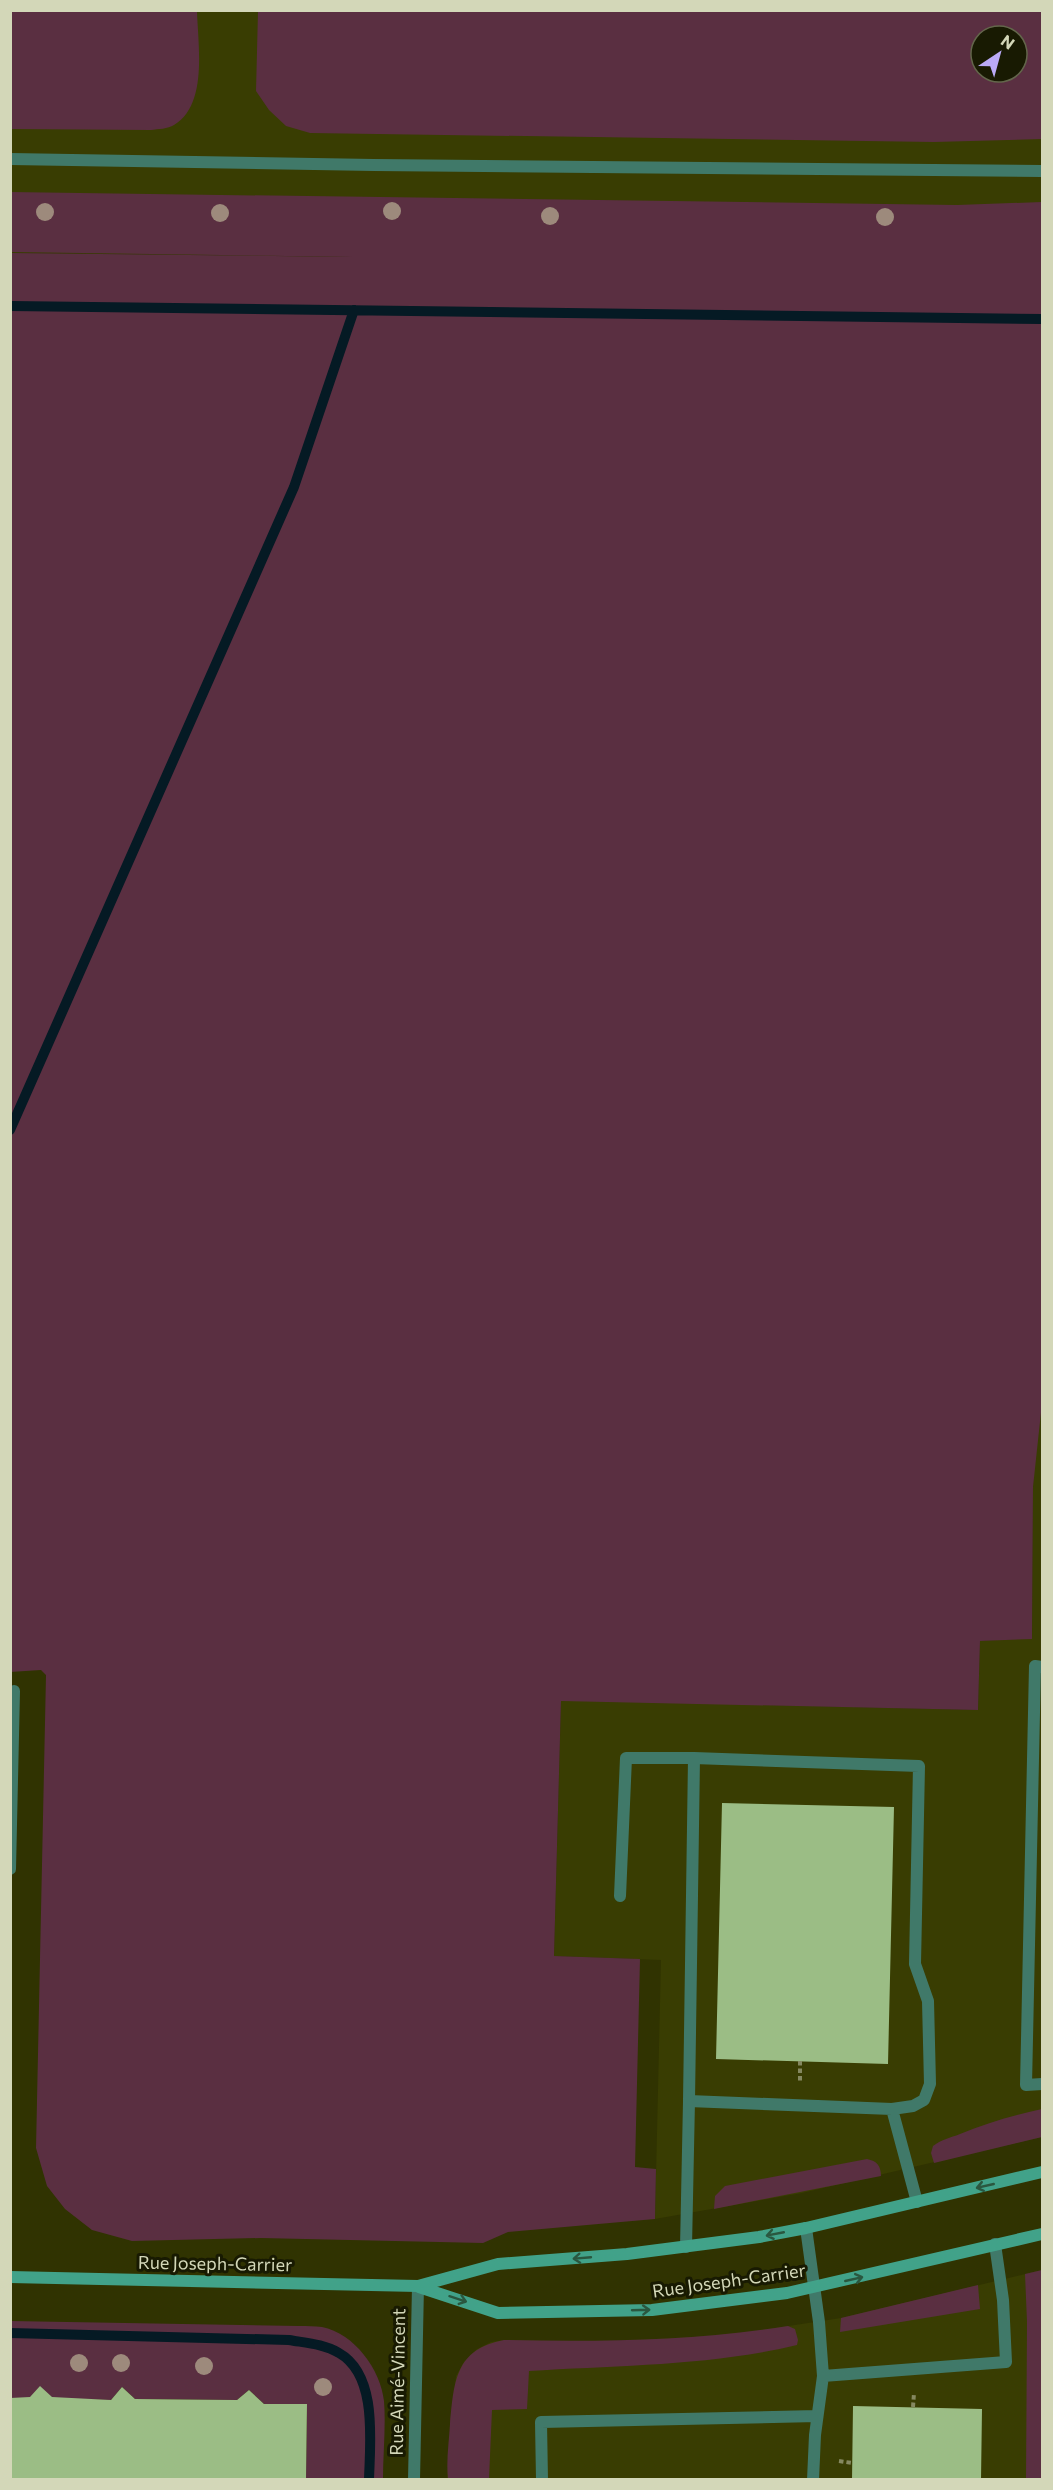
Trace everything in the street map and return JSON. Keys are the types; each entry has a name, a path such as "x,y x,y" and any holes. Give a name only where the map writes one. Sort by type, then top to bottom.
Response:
{"street":[{"path":"10,159 1042,171"},
{"path":"1042,1667 1035,1666 1026,2085 1042,2084"},
{"path":"10,1869 14,1691"},
{"path":"620,1896 626,1758 694,1758 919,1766 915,1964 928,2001 930,2084 924,2100 913,2106 892,2109 689,2101"},
{"path":"686,2247 694,1758"},
{"path":"892,2109 917,2202"},
{"name":"Rue Joseph-Carrier","path":"10,2277 418,2286 498,2264 563,2260 686,2247 806,2228 1042,2172"},
{"path":"806,2228 819,2322 823,2376 817,2416 813,2480"},
{"name":"Rue Joseph-Carrier","path":"418,2286 498,2313 652,2310 813,2288 1042,2234"},
{"path":"823,2376 1006,2362 1003,2300 995,2244"},
{"name":"Rue Aimé-Vincent","path":"414,2480 418,2286"},
{"path":"542,2480 541,2422 817,2416"}],"path":[{"path":"800,2061 800,2073"},
{"path":"839,2462 852,2463"}],"shaded area":[{"path":"11,10 197,11 199,73 192,104 185,116 174,125 163,129 11,129"},
{"path":"11,11 1042,11 1042,264 11,253"},
{"path":"258,11 1042,11 1042,139 934,142 310,133 286,126 269,110 256,91"},
{"path":"10,192 957,205 1042,202 1042,1403 1033,1487 1032,1639 980,1641 978,1710 561,1701 554,1956 640,1959 635,2167 656,2169 655,2219 508,2232 483,2243 261,2238 132,2241 92,2230 65,2209 47,2186 36,2148 46,1675 41,1670 10,1672 11,253 352,257 11,252"},
{"path":"1042,1195 1042,2137 802,2193 655,2219 661,1960 554,1956 561,1700 978,1710 980,1641 1032,1638 1033,1487"},
{"path":"1042,2109 1042,2137 934,2163 931,2153 933,2146 940,2142 990,2123"},
{"path":"867,2159 878,2164 881,2176 714,2209 715,2196 725,2186"},
{"path":"1042,2270 1042,2479 447,2480 456,2376 464,2362 477,2349 491,2342 504,2340 601,2342 730,2335 841,2318"},
{"path":"1042,2270 1042,2479 1026,2479 1025,2274"},
{"path":"978,2285 980,2309 840,2332 841,2318"},
{"path":"10,2321 311,2326 334,2331 355,2345 364,2355 378,2377 382,2389 385,2420 383,2479 306,2479 307,2404 264,2404 249,2390 237,2400 135,2399 122,2387 111,2400 11,2398"},
{"path":"788,2326 795,2329 797,2345 764,2352 663,2364 529,2371 527,2409 492,2410 489,2479 448,2479 447,2458 456,2381 466,2359 488,2344 504,2340 576,2341 682,2338"}],"building":[{"path":"722,1803 894,1807 888,2064 716,2059"},
{"path":"40,2386 52,2397 111,2400 122,2387 135,2399 237,2400 249,2390 264,2404 307,2404 306,2480 10,2480 10,2398 30,2397"},
{"path":"853,2406 982,2409 981,2480 852,2480"}],"waterway":[{"path":"10,306 1042,319"},
{"path":"10,1130 294,487 354,310"},
{"path":"10,2333 289,2340 315,2344 333,2350 352,2363 366,2393 370,2429 369,2480"}]}
